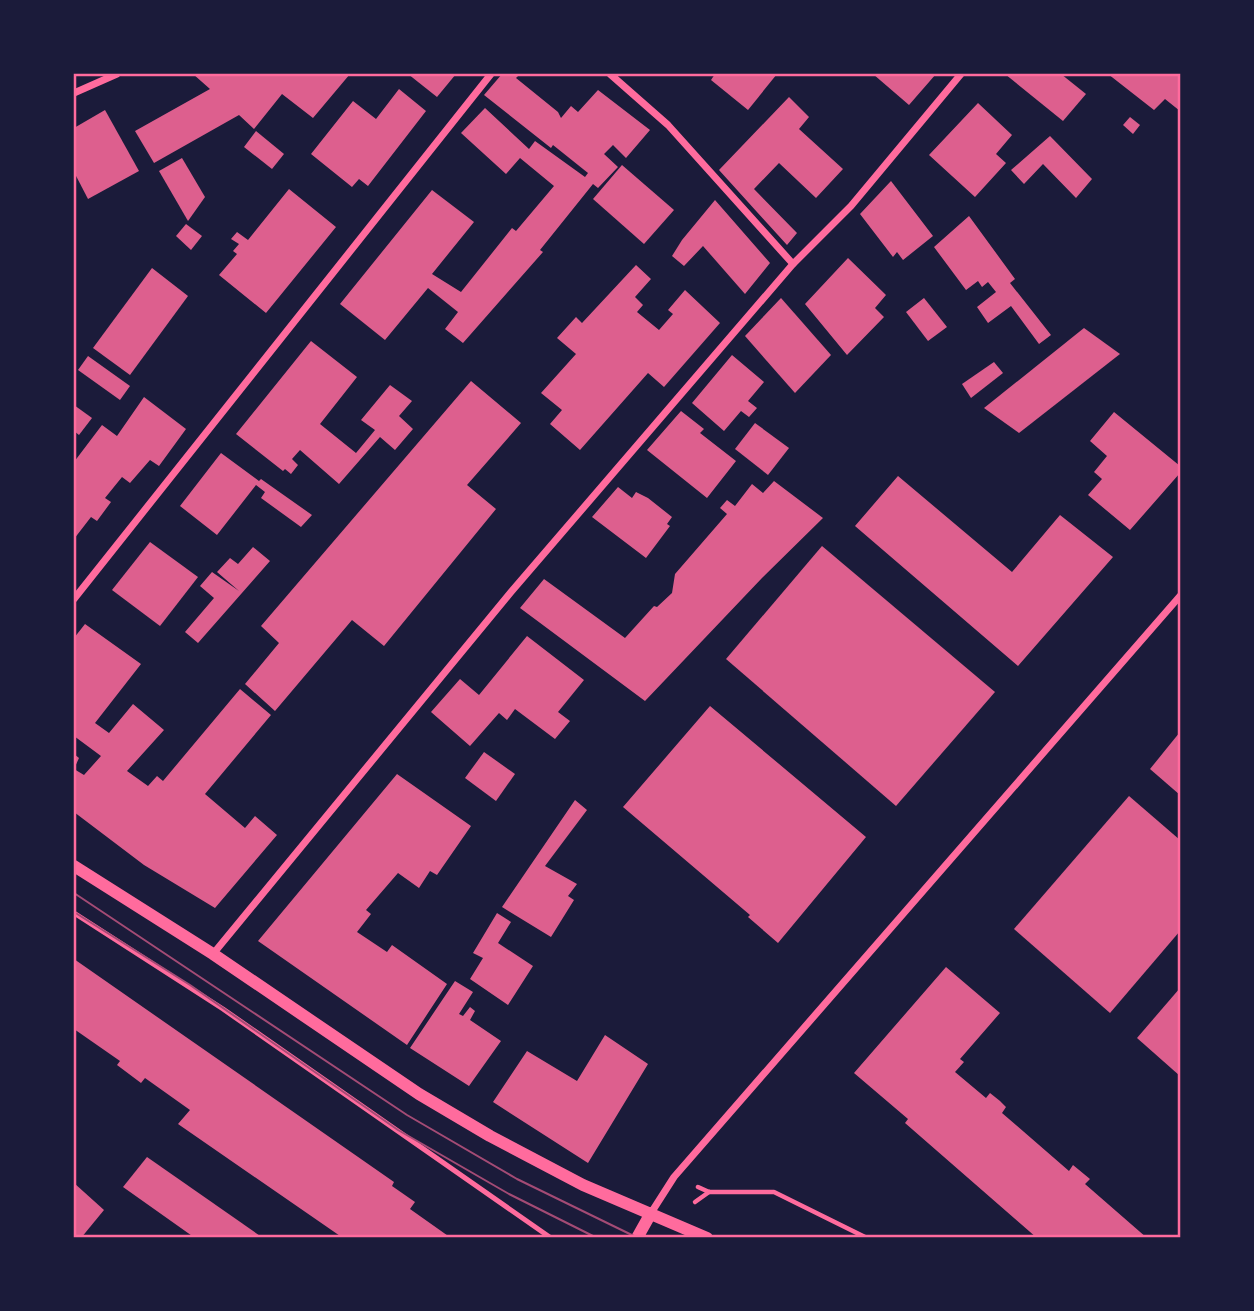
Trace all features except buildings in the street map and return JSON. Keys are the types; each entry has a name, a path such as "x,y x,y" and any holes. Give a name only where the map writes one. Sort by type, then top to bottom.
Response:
{"street":[{"path":"74,93 117,74"},
{"path":"74,599 491,74"},
{"path":"610,74 668,125 793,264"},
{"path":"213,954 511,592 793,264 850,206 961,74"},
{"path":"637,1237 674,1177 1181,596"},
{"path":"74,866 213,954 443,1108 583,1185 707,1237"}],"lane":[{"path":"74,913 223,1009 551,1237"}],"path":[{"path":"674,1177 709,1192 774,1192 867,1237"}],"tram line":[{"path":"74,893 407,1115 517,1179 638,1238"},
{"path":"74,912 190,985 398,1130 509,1194 597,1238"}]}
